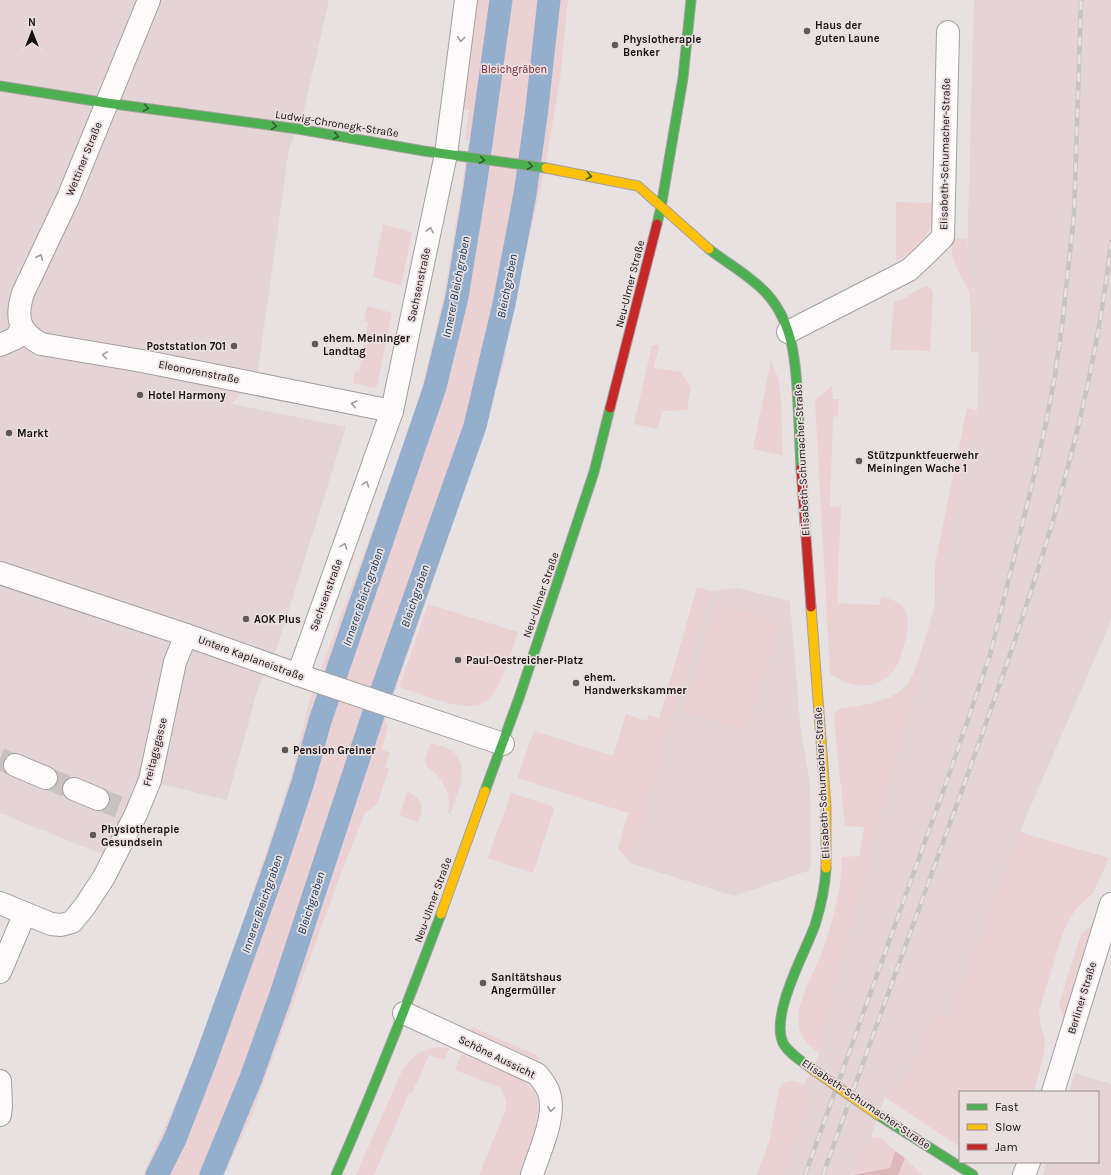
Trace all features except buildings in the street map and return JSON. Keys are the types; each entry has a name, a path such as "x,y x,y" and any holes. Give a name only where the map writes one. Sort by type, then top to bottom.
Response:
{"street":[{"name":"Wettiner Straße","path":"8,338 23,293 68,198 149,0"},
{"name":"Sachsenstraße","path":"306,678 392,411 455,155 466,0"},
{"name":"Neu-Ulmer Straße","path":"336,1175 365,1110 404,1013 502,744 594,472 661,207 684,78 691,0"},
{"name":"Elisabeth-Schumacher-Straße","path":"788,332 909,270 943,236 948,32"},
{"name":"Ludwig-Chronegk-Straße","path":"0,86 107,103 298,129 627,183 638,186 661,207"},
{"name":"Elisabeth-Schumacher-Straße","path":"661,207 707,247 754,281 775,304 788,332 796,372 826,806 827,869 822,900 814,926 782,1008 779,1024 781,1039 791,1053 812,1069 878,1115 973,1175"},
{"name":"Eleonorenstraße","path":"8,338 35,340 41,344 142,361 392,411"},
{"name":"Untere Kaplaneistraße","path":"0,573 186,635 306,678 502,744"},
{"name":"Freitagsgasse","path":"0,903 51,924 61,925 72,922 85,906 104,877 130,812 150,780 175,662 186,635"},
{"path":"15,765 46,778"},
{"path":"74,789 98,799"},
{"name":"Berliner Straße","path":"1053,1091 1111,904"},
{"path":"0,972 24,913"},
{"name":"Schöne Aussicht","path":"404,1013 537,1074 545,1083 552,1104 546,1136 532,1175"},
{"path":"0,1085 0,1115"},
{"path":"1024,1175 1029,1163"}],"shaded area":[{"path":"0,0 329,0 304,110 289,149 257,377 231,404 346,427 276,651 259,685 227,800 160,784 122,862 0,813"},
{"path":"974,0 1111,0 1111,621 1020,831 950,1015 937,1010 904,1081 886,1093 871,1137 852,1175 785,1175 812,1096 802,1089 821,1050 832,996 877,828 912,709 977,410 979,353 976,311 967,259"},
{"path":"737,588 790,601 801,733 810,782 811,859 810,870 734,896 630,863 711,591"},
{"path":"1075,1073 1111,1084 1111,1175 1043,1175 1047,1163 1099,1163 1099,1091 1069,1091"},
{"path":"895,1151 905,1158 898,1175 852,1175 890,1168"}],"green space":[{"name":"Bleichgräben","path":"476,0 568,0 560,79 545,168 504,350 507,351 478,450 385,722 388,727 382,749 390,753 385,767 389,769 377,804 365,813 343,868 251,1117 224,1175 143,1175 177,1099 207,1024 245,916 292,773 310,699 416,412 447,277 469,140 465,139 469,110 462,109"},
{"path":"896,202 933,203 933,221 928,233 918,245 896,262"},
{"path":"383,224 412,232 401,286 373,277"},
{"path":"952,238 967,239 967,259 976,311 979,353 971,352 971,311 969,291 952,256"},
{"path":"927,286 931,288 933,293 930,351 890,350 894,302 899,301"},
{"path":"367,306 392,313 377,386 374,388 353,383 355,371 359,372 368,322 364,321"},
{"path":"652,345 659,345 654,368 681,372 691,388 687,410 662,411 658,429 634,424"},
{"path":"771,360 779,380 783,456 753,449"},
{"path":"832,386 833,399 839,399 838,416 833,417 830,506 841,507 837,603 880,605 881,597 899,604 907,615 908,622 906,640 897,666 886,678 871,685 862,686 845,682 830,673 815,400"},
{"path":"967,408 977,410 935,604 935,563"},
{"path":"697,587 711,591 630,863 618,848 628,813 517,778 534,731 613,756 626,714 647,721 649,715 659,719"},
{"path":"717,603 781,623 747,731 683,711"},
{"name":"Paul-Oestreicher-Platz","path":"428,604 518,632 498,687 491,697 484,703 476,706 454,704 430,698 399,687"},
{"path":"933,612 914,701 877,828 832,996 820,1054 807,1043 801,1034 799,1013 801,1001 824,947 831,925 839,891 842,857 859,856 864,827 845,826 834,720 835,713 839,709 891,697 905,687 914,673"},
{"path":"431,743 449,749 456,755 460,762 462,770 461,779 450,814 448,813 449,802 445,786 439,777 425,763"},
{"path":"408,791 420,801 421,804 422,808 418,822 399,815"},
{"path":"511,793 552,806 554,810 533,873 488,858"},
{"path":"1020,831 1029,835 1109,858 1093,893 1077,908 1070,918 1063,933 1039,1013 1040,1023 1045,1038 1044,1054 1034,1091 959,1091 959,1146 885,1097 886,1093 904,1081 937,1010 950,1015"},
{"path":"1092,924 1094,925 1066,1018 1063,1017 1059,1004 1081,934"},
{"path":"472,1027 539,1056 537,1060 471,1031"},
{"path":"438,1047 449,1048 444,1060 429,1055 412,1093 409,1093 374,1175 356,1175 402,1071 417,1054"},
{"path":"461,1054 523,1079 535,1093 538,1108 537,1117 533,1137 521,1175 479,1175 505,1111 506,1101 501,1088 455,1070"},
{"path":"788,1081 796,1081 804,1085 803,1089 812,1096 785,1175 757,1175 770,1138 779,1089"},
{"path":"871,1137 881,1138 895,1151 890,1168 852,1174"},
{"path":"905,1158 922,1175 898,1175"}],"waterway":[{"name":"Innerer Bleichgraben","path":"157,1175 175,1139 206,1059 276,864 303,782 320,721 435,387 457,297 475,187 501,0"},
{"name":"Bleichgraben","path":"211,1175 251,1078 280,997 373,715 475,426 504,304 525,194 536,116 549,0"}],"tunnel":[{"path":"0,759 15,765"},
{"path":"46,778 74,789"},
{"path":"98,799 124,809"}],"railway":[{"path":"805,1175 950,772 990,655 1031,489 1055,375 1074,215 1081,0"},
{"path":"823,1175 952,819 1037,574 1074,444 1089,377 1102,310 1111,242"}],"traffic: fast":[{"path":"657,224 683,78 691,0"},
{"path":"0,86 107,103 298,129 424,151 546,168"},
{"path":"709,249 747,276 761,288 776,306 783,318 792,346 794,360 801,468"},
{"path":"485,791 519,698 594,472 610,408"},
{"path":"812,1069 792,1054 783,1043 780,1031 781,1016 790,984 815,925 824,890 826,868"},
{"path":"336,1175 364,1110 441,914"},
{"path":"878,1115 973,1175"}],"traffic: slow":[{"path":"546,168 638,186 709,249"},
{"path":"811,607 826,806 826,868"},
{"path":"441,914 485,791"},
{"path":"812,1069 878,1115"}],"traffic: jam":[{"path":"610,408 657,224"},
{"path":"801,468 811,607"}],"place":[{"name":"Haus der guten Laune","path":"807,31"},
{"name":"Physiotherapie Benker","path":"615,45"},
{"name":"ehem. Meininger Landtag","path":"315,344"},
{"name":"Poststation 701","path":"234,346"},
{"name":"Hotel Harmony","path":"140,395"},
{"name":"Markt","path":"9,433"},
{"name":"Stützpunktfeuerwehr Meiningen Wache 1","path":"859,461"},
{"name":"AOK Plus","path":"246,619"},
{"name":"Paul-Oestreicher-Platz","path":"458,660"},
{"name":"ehem. Handwerkskammer","path":"576,683"},
{"name":"Pension Greiner","path":"285,750"},
{"name":"Physiotherapie Gesundsein","path":"93,835"},
{"name":"Sanitätshaus Angermüller","path":"483,983"}]}
